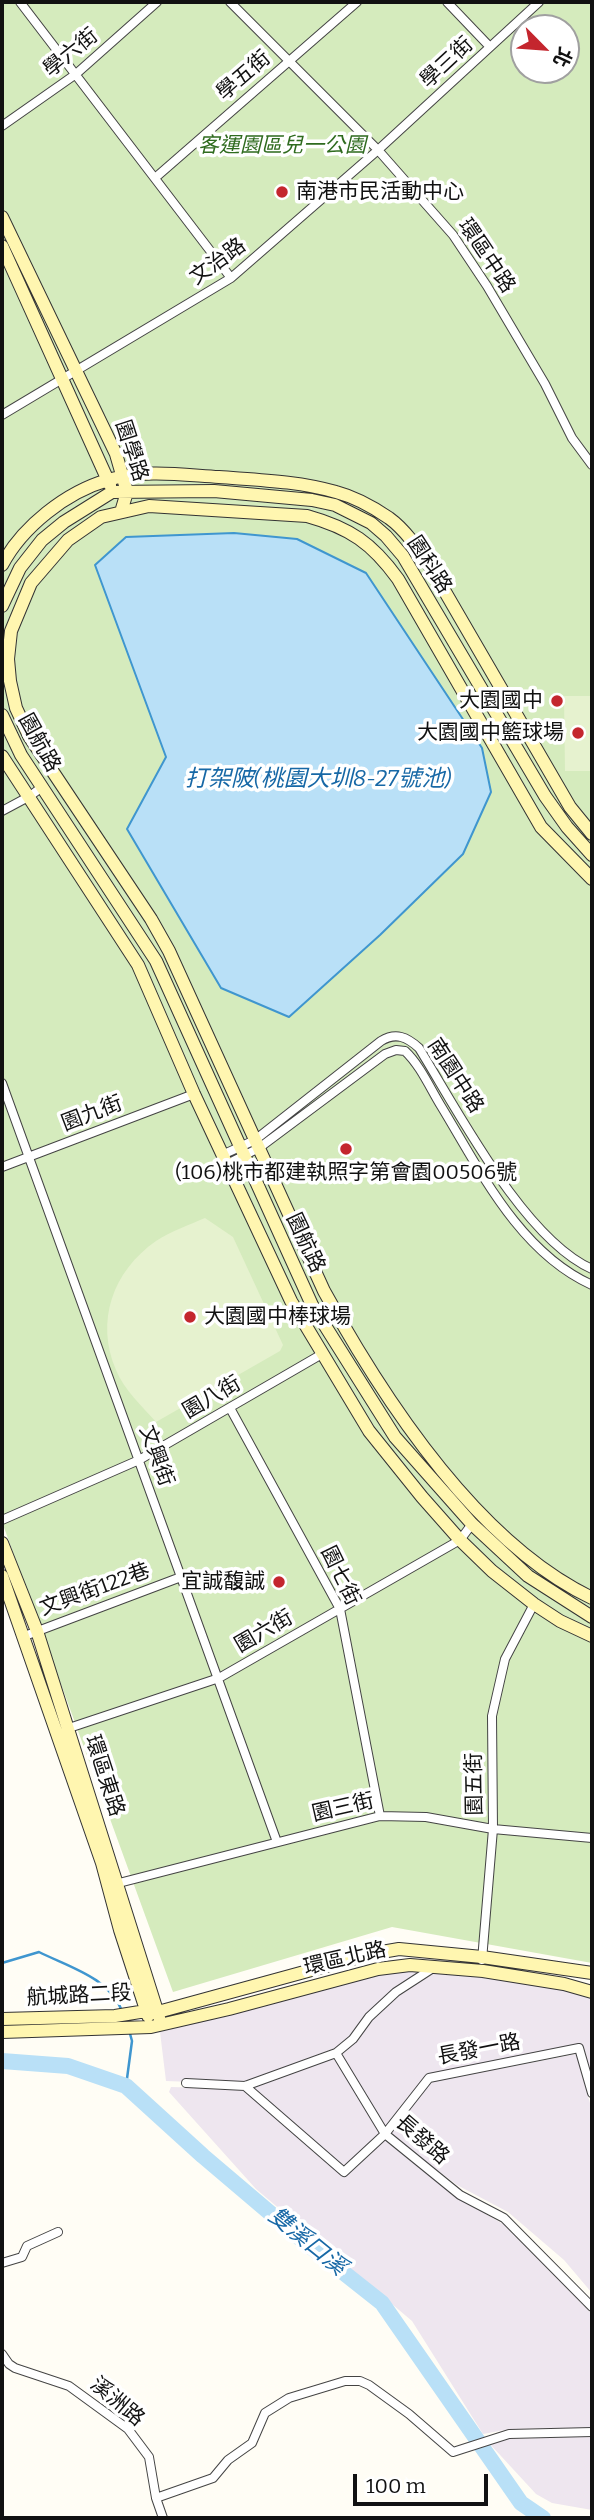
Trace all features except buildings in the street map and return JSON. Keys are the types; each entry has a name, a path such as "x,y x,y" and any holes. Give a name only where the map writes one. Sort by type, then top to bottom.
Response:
{"street":[{"path":"20,2 231,278"},
{"name":"學六街","path":"2,126 76,74 157,2"},
{"name":"環區中路","path":"230,2 378,150 453,235 487,286 545,384 572,438 592,464"},
{"name":"學五街","path":"155,178 357,2"},
{"path":"447,2 490,47"},
{"name":"學三街","path":"378,150 539,2"},
{"name":"文治路","path":"2,415 231,278 378,150"},
{"name":"園學路","path":"2,217 117,454 127,492 121,512"},
{"name":"園學路","path":"2,246 121,512"},
{"path":"2,606 20,568 42,540 123,477 151,473 264,480 318,487 354,498 391,519 407,535 433,570 570,807 592,834"},
{"path":"2,565 36,520 86,489 110,486"},
{"name":"園科路","path":"110,486 127,492 214,491 312,500 335,505 371,523 403,556 545,796 567,827 592,855"},
{"path":"592,879 541,827 398,579 384,559 353,533 307,516 149,506 101,517 68,540 31,583 11,631 8,659 16,708 29,736 151,919 169,951 329,1301 364,1361 417,1437 454,1484 522,1551 565,1583 592,1598"},
{"name":"園航路","path":"2,715 21,755 156,961 312,1305 395,1437 472,1524 528,1576 592,1617"},
{"path":"2,757 138,965 224,1160 291,1301 369,1431 422,1497 492,1571 560,1621 592,1636"},
{"path":"2,811 42,787"},
{"name":"南園中路","path":"257,1144 381,1041 389,1036 409,1039 419,1048 499,1177 523,1209 554,1242 592,1269"},
{"name":"南園中路","path":"224,1160 257,1144 385,1055 396,1050 405,1051 509,1214 549,1256 579,1279 592,1285"},
{"name":"文興街","path":"2,1083 277,1842"},
{"name":"園九街","path":"2,1167 194,1094"},
{"name":"園八街","path":"2,1520 139,1460 321,1354"},
{"name":"園七街","path":"230,1408 340,1609 380,1816"},
{"name":"園六街","path":"62,1731 219,1678 460,1540 472,1524"},
{"name":"環區東路","path":"2,1543 37,1631 62,1731 154,2019"},
{"name":"環區東路","path":"2,1576 22,1637 62,1731"},
{"name":"文興街122巷","path":"22,1637 181,1577"},
{"name":"園五街","path":"483,1971 482,1956 494,1829 492,1716 505,1659 534,1604"},
{"name":"園三街","path":"113,1885 380,1816 426,1817 494,1829 592,1838"},
{"name":"環區北路","path":"154,2019 399,1949 482,1956 592,1973"},
{"name":"環區北路","path":"154,2019 378,1969 410,1965 483,1971 564,1984 592,1992"},
{"path":"186,2083 245,2087 336,2053 353,2039 369,2017 396,1992 433,1968"},
{"name":"航城路二段","path":"2,2019 123,2014 154,2019"},
{"name":"航城路二段","path":"2,2032 128,2028 154,2019"},
{"name":"長發一路","path":"245,2087 344,2172 384,2134 429,2078 579,2048 592,2093"},
{"name":"長發路","path":"336,2053 384,2134 460,2195 504,2218 592,2307"},
{"path":"2,2263 22,2257 27,2246 58,2232"},
{"name":"溪洲路","path":"2,2354 5,2367 69,2386 128,2430 149,2457 156,2498 163,2518"},
{"path":"156,2498 213,2478 228,2460 252,2444 265,2413 277,2405 289,2398 345,2381 360,2381 369,2385 409,2414 453,2452 509,2434 592,2432"}],"shaded area":[{"path":"425,1971 395,1990 353,2039 334,2052 245,2084 166,2081 160,2032 375,1974"},
{"path":"435,1971 592,1996 592,2078 582,2045 428,2076 384,2130 338,2054 369,2018 397,1994"},
{"path":"576,2054 592,2110 592,2293 564,2260 508,2212 457,2185 388,2133 432,2082"},
{"path":"335,2056 384,2132 344,2170 249,2087"},
{"path":"171,2087 245,2089 345,2176 385,2137 459,2198 503,2224 592,2314 592,2428 510,2429 483,2434 412,2321 256,2189 169,2092"},
{"path":"592,2437 592,2510 552,2503 536,2494 489,2443 508,2439"}],"green space":[{"name":"客運園區兒一公園","path":"2,2 592,2 592,1963 392,1927 173,1992 2,1522"},
{"name":"大園國中籃球場","path":"564,696 592,696 592,771 565,771"},
{"name":"大園國中棒球場","path":"205,1218 233,1237 283,1345 280,1351 156,1422 128,1391 116,1370 107,1333 112,1298 119,1282 141,1253 162,1237"}],"water":[{"name":"打架陂(桃園大圳8-27號池)","path":"234,533 297,539 366,573 482,748 491,792 463,854 380,935 289,1017 221,988 127,829 166,757 95,565 126,537"}],"waterway":[{"path":"2,1963 39,1952 98,1982 108,1990 122,2011"},
{"path":"126,2086 132,2041 129,2030"},
{"name":"雙溪口溪","path":"2,2061 68,2066 126,2086 296,2235 382,2303 521,2503 543,2518"}],"place":[{"name":"南港市民活動中心","path":"282,192"},
{"name":"大園國中","path":"557,701"},
{"name":"大園國中籃球場","path":"578,733"},
{"name":"(106)桃市都建執照字第會園00506號","path":"346,1149"},
{"name":"大園國中棒球場","path":"190,1317"},
{"name":"宜誠馥誠","path":"279,1582"}]}
